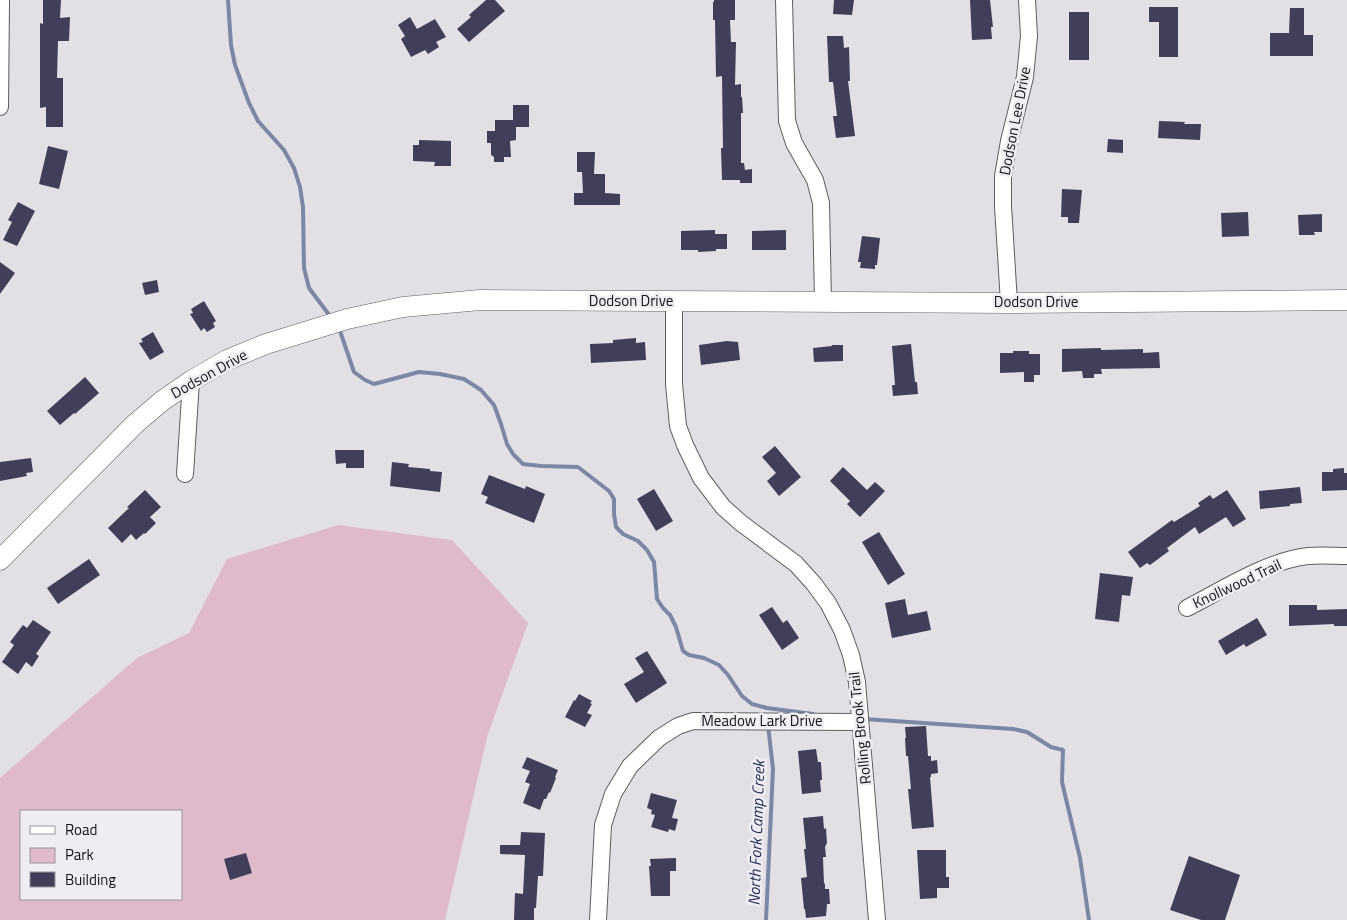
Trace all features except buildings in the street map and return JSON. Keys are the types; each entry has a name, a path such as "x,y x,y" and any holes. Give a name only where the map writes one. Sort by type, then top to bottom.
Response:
{"street":[{"path":"0,108 1,0"},
{"path":"784,0 787,121 794,143 815,180 821,203 823,302"},
{"name":"Dodson Lee Drive","path":"1009,302 1003,176 1008,141 1025,77 1029,36 1027,0"},
{"name":"Dodson Drive","path":"0,560 135,424 191,380 227,360 266,344 347,319 403,307 480,300 1009,302 1347,300"},
{"name":"Rolling Brook Trail","path":"674,301 674,384 678,426 701,478 723,507 741,523 796,564 814,584 828,603 842,630 851,655 857,682 877,920"},
{"path":"185,474 191,380"},
{"name":"Knollwood Trail","path":"1187,608 1261,570 1284,562 1307,556 1347,556"},
{"name":"Meadow Lark Drive","path":"598,920 603,825 613,794 630,766 659,738 678,726 693,721 860,722"}],"green space":[{"path":"338,525 452,540 528,623 487,737 445,920 0,920 0,778 137,658 189,633 227,559"}],"waterway":[{"name":"North Fork Camp Creek","path":"228,0 231,45 235,65 258,121 284,150 294,168 300,187 303,207 304,268 309,288 330,316"},
{"name":"North Fork Camp Creek","path":"339,328 354,372 365,380 374,384 419,372 464,379 481,390 494,405 507,444 513,454 523,464 578,467 609,491 614,499 616,527 623,534 638,541 647,550 654,562 657,599 670,615 676,627 683,651 689,655 704,658 719,665 742,696 752,704 767,708 813,714"},
{"path":"864,719 1013,729 1027,732 1051,747 1063,750 1062,782 1080,858 1089,920"},
{"name":"North Fork Camp Creek","path":"766,920 773,769 768,725"}]}
